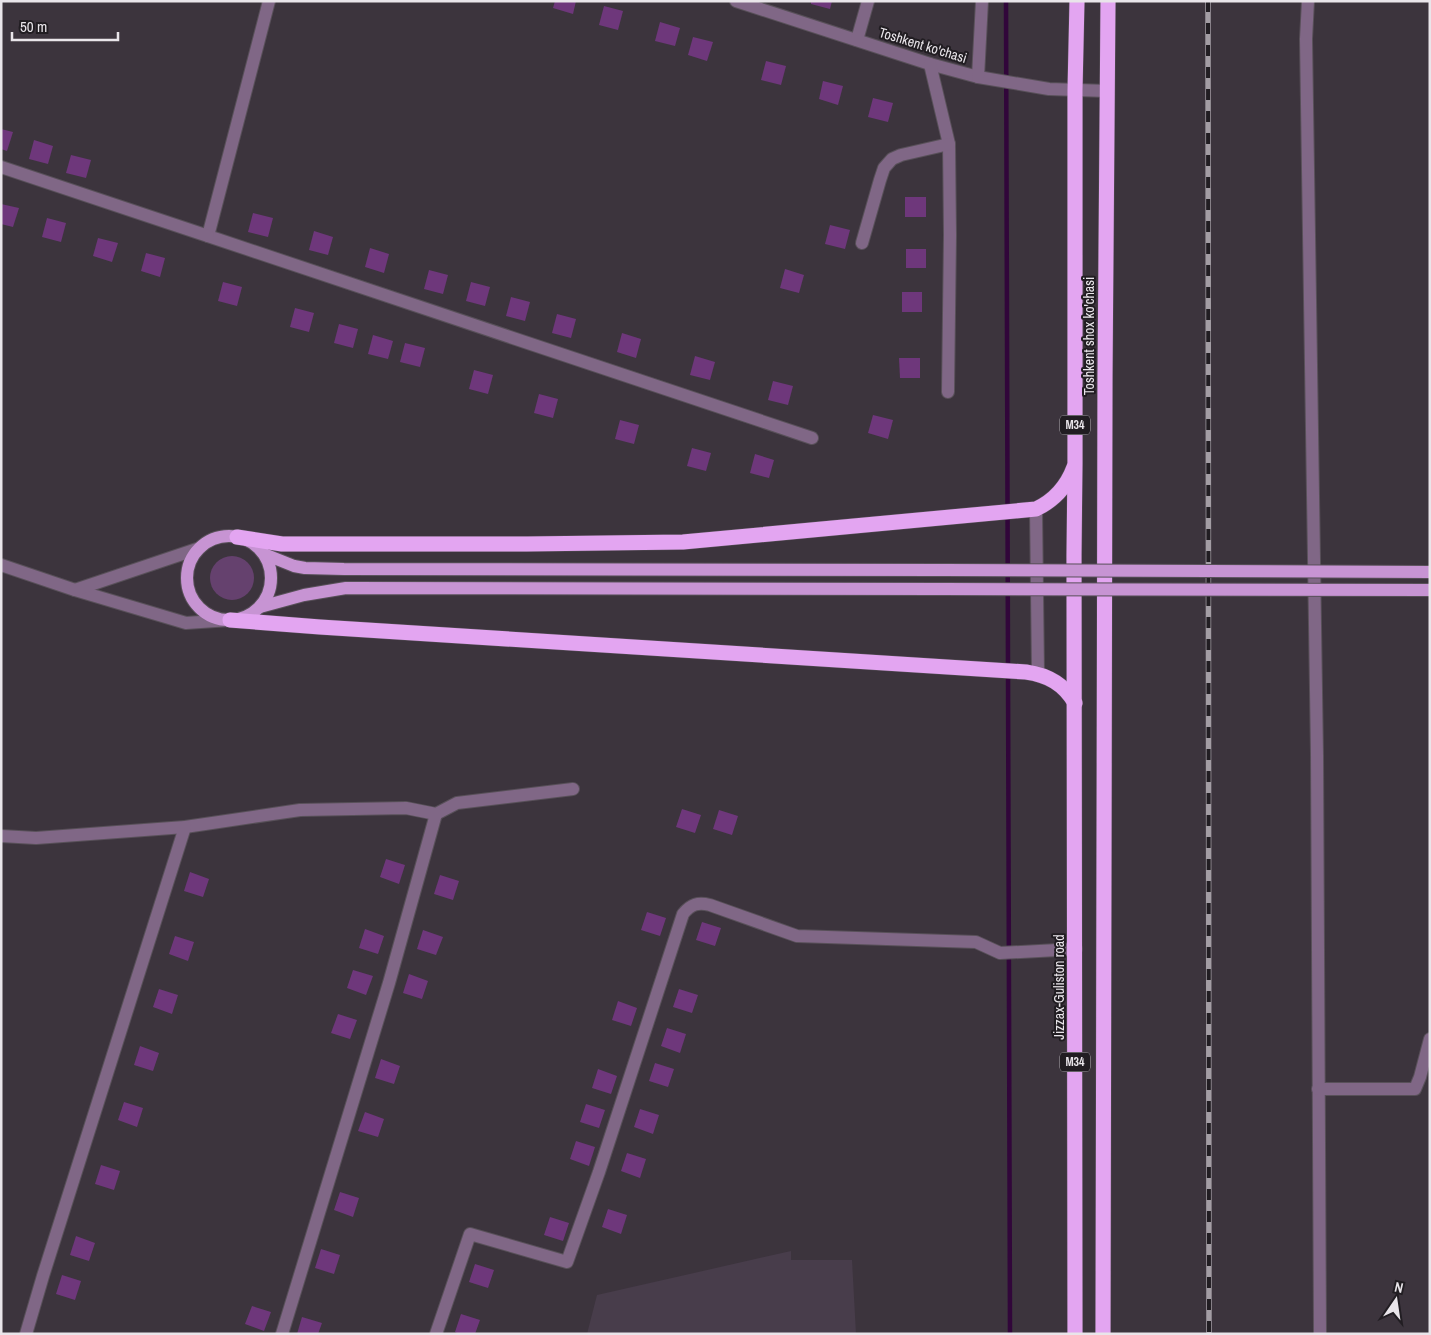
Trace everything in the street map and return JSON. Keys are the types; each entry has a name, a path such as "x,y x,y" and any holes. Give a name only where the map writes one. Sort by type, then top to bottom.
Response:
{"highway":[{"name":"M34","path":"1075,90 1077,1"},
{"name":"Toshkent shox ko'chasi","path":"1103,1334 1105,368 1108,1"},
{"name":"Toshkent shox ko'chasi","path":"1075,90 1075,761"},
{"path":"237,537 282,544 683,542 1031,510 1050,502 1060,492 1075,464"},
{"path":"230,620 320,628 1032,673 1047,677 1060,684 1075,703"},
{"name":"Jizzax-Guliston road","path":"1075,761 1075,1334"}],"main road":[{"path":"264,554 270,568 271,584 269,592 260,607 247,617 222,620 206,613 190,594 187,577 188,569 195,554 200,548 221,537 237,537 252,543 264,554 294,566 305,568 1430,572"},
{"path":"260,607 304,595 346,588 1430,590"}],"street":[{"path":"208,236 269,1"},
{"name":"Toshkent ko'chasi","path":"736,1 930,64 994,81 1026,86 1107,91"},
{"path":"857,40 868,1"},
{"path":"978,77 982,1"},
{"path":"1308,1 1307,69 1317,755 1320,1334"},
{"path":"930,64 949,144 948,392"},
{"path":"862,243 884,168 892,159 901,155 949,144"},
{"path":"1,167 812,438"},
{"path":"1031,510 1032,673"},
{"path":"75,590 200,548"},
{"path":"1,565 75,590 186,623 230,620"},
{"path":"1,836 36,838 185,827 300,810 406,808 436,814 457,803 573,789"},
{"path":"282,1334 389,983 436,814"},
{"path":"26,1334 185,827"},
{"path":"436,1334 470,1234 567,1262 599,1172 683,914 688,908 696,904 710,905 797,936 976,942 1000,953 1076,949"},
{"path":"1318,1089 1415,1089 1430,1039"}],"shaded area":[{"path":"232,556 244,560 250,566 254,578 250,590 244,596 232,600 220,596 214,590 210,578 214,566 220,560"},
{"path":"791,1251 791,1260 852,1260 856,1334 587,1334 597,1295"}],"building":[{"path":"555,1 576,1 573,14 553,8"},
{"path":"811,1 832,1 830,9 811,4"},
{"path":"604,6 623,11 618,30 599,25"},
{"path":"660,22 680,28 675,46 655,41"},
{"path":"693,37 713,42 707,61 688,55"},
{"path":"766,61 786,66 781,85 761,80"},
{"path":"823,81 843,86 838,105 819,99"},
{"path":"873,98 893,103 888,122 868,117"},
{"path":"1,129 13,132 7,151 1,149"},
{"path":"34,140 53,146 48,164 29,159"},
{"path":"71,155 91,160 86,178 66,173"},
{"path":"905,197 926,197 926,217 905,217"},
{"path":"1,204 19,208 13,227 1,224"},
{"path":"253,213 273,218 268,237 248,232"},
{"path":"47,218 66,223 61,242 42,237"},
{"path":"830,225 850,230 845,249 825,244"},
{"path":"314,231 333,237 328,255 309,250"},
{"path":"98,238 118,243 112,262 93,256"},
{"path":"370,248 389,254 384,273 365,267"},
{"path":"906,249 926,249 926,268 906,268"},
{"path":"146,253 165,258 160,277 141,271"},
{"path":"785,269 804,275 799,293 780,288"},
{"path":"429,270 448,275 443,294 424,289"},
{"path":"223,282 242,287 237,306 218,301"},
{"path":"471,282 490,287 485,306 466,301"},
{"path":"902,292 922,292 922,312 902,312"},
{"path":"511,297 530,302 525,321 506,316"},
{"path":"295,308 314,313 309,332 290,327"},
{"path":"557,314 576,319 571,338 552,333"},
{"path":"339,324 358,329 353,348 334,343"},
{"path":"622,333 641,339 636,358 617,352"},
{"path":"373,335 393,341 388,359 368,354"},
{"path":"405,343 425,348 420,367 400,362"},
{"path":"695,356 715,362 710,380 690,375"},
{"path":"899,358 920,358 920,378 900,378"},
{"path":"474,370 493,375 488,394 469,389"},
{"path":"773,381 793,386 788,405 768,400"},
{"path":"539,394 558,399 553,418 534,413"},
{"path":"873,415 893,420 888,439 868,433"},
{"path":"620,420 639,425 634,444 615,439"},
{"path":"692,448 711,453 706,471 687,466"},
{"path":"755,454 774,460 769,478 750,473"},
{"path":"682,809 701,815 695,833 676,827"},
{"path":"719,810 738,816 732,835 713,829"},
{"path":"386,859 405,865 399,884 380,877"},
{"path":"190,872 209,879 203,897 184,891"},
{"path":"440,875 459,881 453,900 434,894"},
{"path":"647,912 666,918 660,936 641,930"},
{"path":"702,922 721,928 715,946 696,940"},
{"path":"365,929 384,936 378,954 359,948"},
{"path":"423,930 443,937 436,955 417,949"},
{"path":"175,936 194,942 188,961 169,954"},
{"path":"353,970 373,976 366,995 347,988"},
{"path":"409,974 428,981 422,999 403,993"},
{"path":"159,989 178,995 172,1014 153,1007"},
{"path":"679,989 698,995 692,1013 673,1007"},
{"path":"618,1001 637,1008 631,1026 612,1020"},
{"path":"338,1014 357,1020 350,1039 331,1033"},
{"path":"667,1028 686,1034 680,1053 661,1046"},
{"path":"140,1046 159,1053 153,1071 134,1065"},
{"path":"381,1059 400,1066 394,1084 375,1078"},
{"path":"655,1063 674,1069 668,1087 649,1081"},
{"path":"598,1069 617,1076 611,1094 592,1088"},
{"path":"124,1102 143,1108 137,1127 118,1120"},
{"path":"586,1104 605,1110 599,1128 580,1122"},
{"path":"640,1109 659,1115 653,1134 634,1127"},
{"path":"365,1112 384,1119 378,1137 358,1131"},
{"path":"576,1141 595,1147 589,1166 570,1159"},
{"path":"627,1153 646,1159 640,1178 621,1171"},
{"path":"101,1165 120,1171 114,1190 95,1184"},
{"path":"340,1192 359,1198 353,1217 334,1210"},
{"path":"608,1209 627,1215 621,1234 602,1227"},
{"path":"550,1217 569,1223 563,1241 544,1235"},
{"path":"76,1236 95,1243 89,1261 70,1255"},
{"path":"321,1249 340,1255 334,1274 315,1268"},
{"path":"475,1264 494,1270 488,1288 469,1282"},
{"path":"62,1275 81,1281 75,1300 56,1294"},
{"path":"252,1306 271,1312 264,1331 245,1324"},
{"path":"461,1314 480,1320 475,1334 459,1334 455,1332"},
{"path":"302,1317 322,1323 318,1334 297,1334"}],"waterway":[{"path":"1006,1 1010,1334"}],"railway":[{"path":"1208,1 1209,1334"}]}
